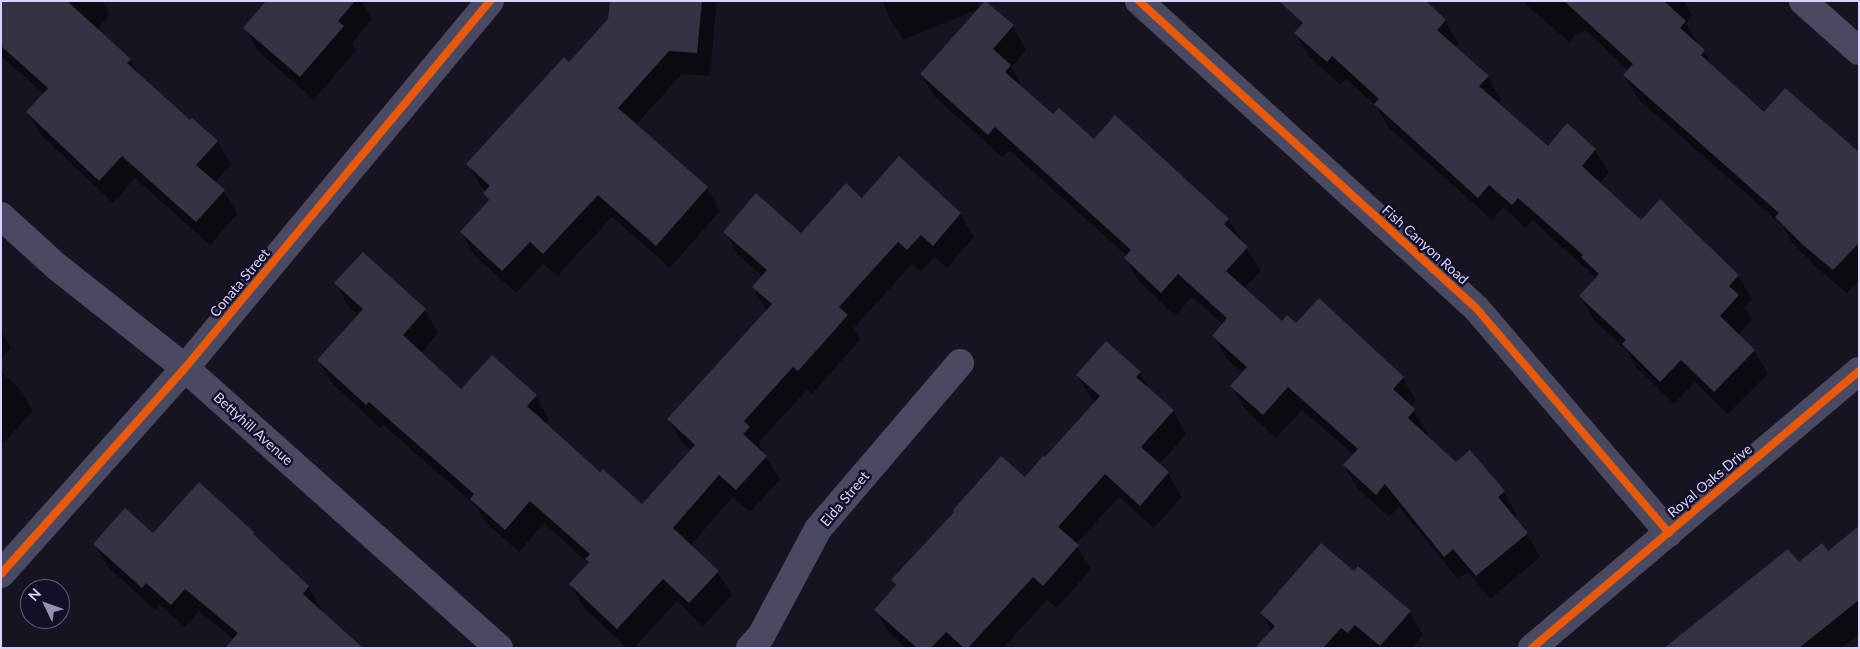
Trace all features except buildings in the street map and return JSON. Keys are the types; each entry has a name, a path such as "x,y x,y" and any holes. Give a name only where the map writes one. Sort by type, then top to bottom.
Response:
{"street":[{"name":"Conata Street","path":"1,574 185,368 490,1"},
{"name":"Fish Canyon Road","path":"1139,1 1476,308 1668,533"},
{"path":"1803,1 1859,51"},
{"name":"Bettyhill Avenue","path":"1,216 56,266 185,368 499,648"},
{"name":"Elda Street","path":"750,648 761,636 818,529 960,363"},
{"name":"Royal Oaks Drive","path":"1532,648 1859,371"}],"cycle path":[{"path":"1,574 185,368 490,1"},
{"path":"1139,1 1476,308 1669,533"},
{"path":"1532,648 1859,371"}]}
